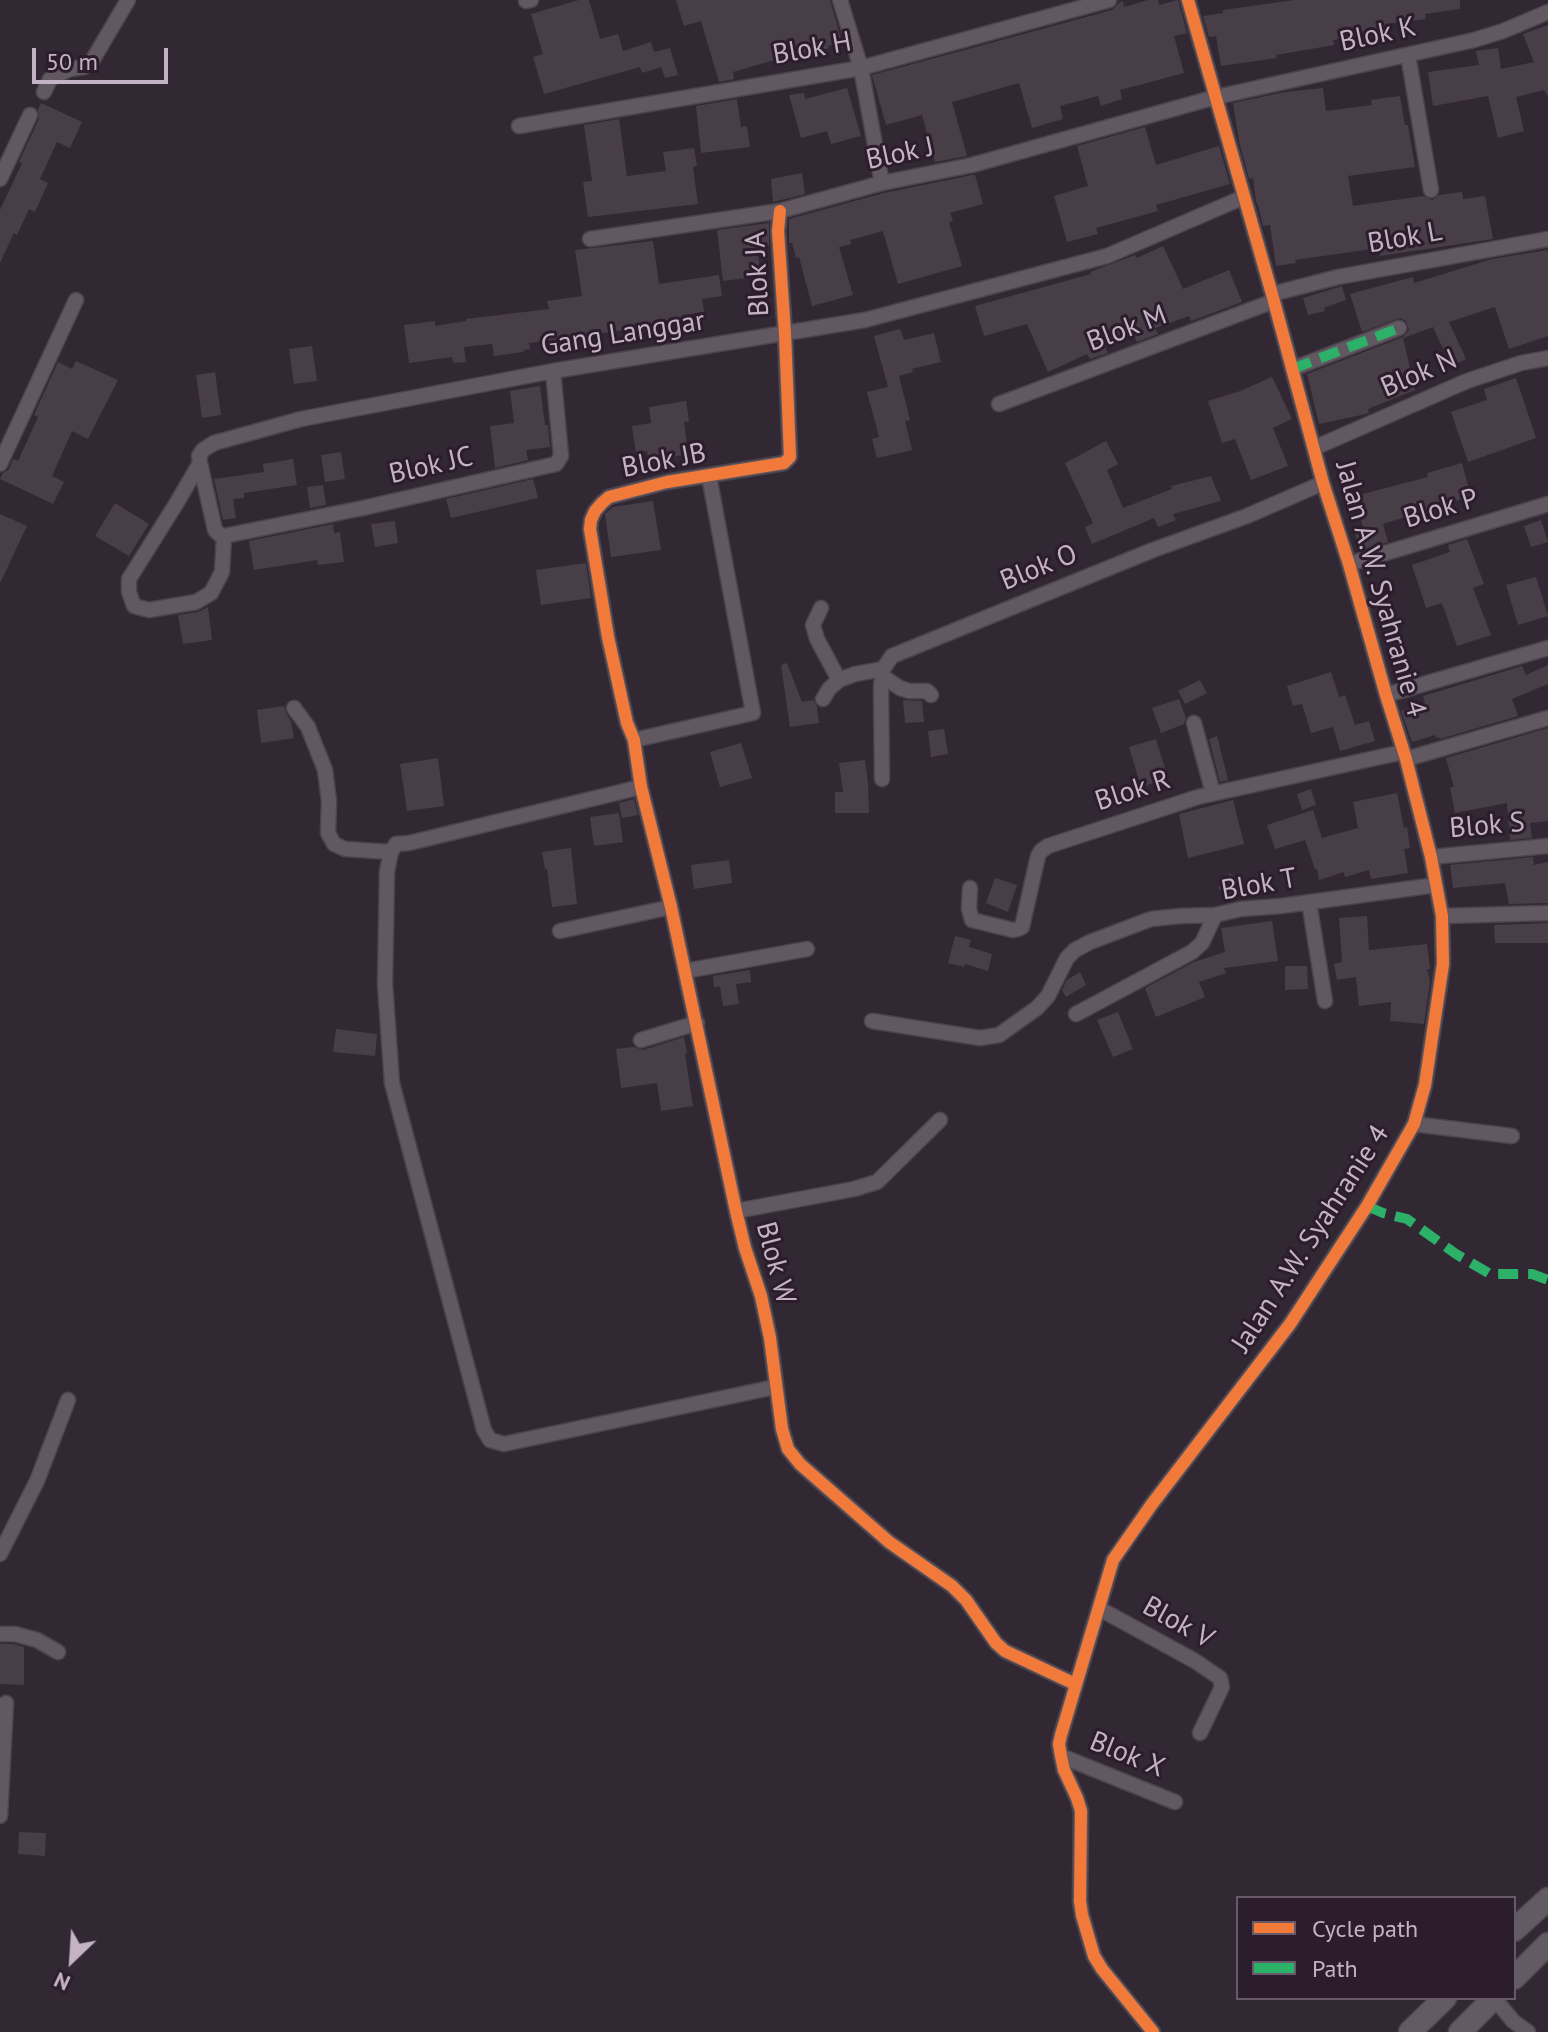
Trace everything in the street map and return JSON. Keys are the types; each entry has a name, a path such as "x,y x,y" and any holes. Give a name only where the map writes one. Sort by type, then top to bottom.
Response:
{"main road":[{"path":"1516,1928 1548,1899"},
{"path":"1516,1932 1541,1951 1516,1976"},
{"path":"1410,2032 1443,2000"},
{"path":"1460,2032 1492,2000"}],"street":[{"path":"44,92 50,79 92,61 128,0"},
{"path":"840,0 861,68 882,183"},
{"name":"Blok H","path":"519,126 861,68 1109,0"},
{"name":"Jalan A.W. Syahranie 4","path":"1153,2032 1094,1956 1080,1901 1081,1811 1064,1770 1059,1744 1061,1735 1113,1560 1290,1324 1367,1206 1414,1124 1425,1085 1443,964 1442,916 1431,857 1188,0"},
{"name":"Blok K","path":"1216,97 1474,40 1548,12"},
{"path":"1408,55 1431,190"},
{"name":"Blok J","path":"590,239 780,211 882,183 972,165 1216,97"},
{"path":"2,169 30,115"},
{"name":"Gang Langgar","path":"200,463 199,456 208,445 301,419 553,371 865,320 1107,256 1244,197"},
{"name":"Blok JA","path":"780,211 778,231 785,334"},
{"name":"Blok L","path":"1273,298 1338,277 1548,239"},
{"name":"Blok M","path":"999,404 1273,298"},
{"path":"0,464 76,300"},
{"path":"1292,369 1399,328"},
{"name":"Blok JB","path":"627,723 608,637 591,520 609,497 667,482 784,463 790,457 785,334"},
{"name":"Blok N","path":"1314,448 1467,381 1521,363 1548,358"},
{"name":"Blok JC","path":"224,536 556,464 561,456 553,371"},
{"path":"200,463 215,530 224,536 222,572 211,593 196,602 142,610 134,606 129,579 200,463"},
{"path":"634,740 753,713 709,476"},
{"name":"Blok O","path":"882,672 892,656 1323,483"},
{"name":"Blok P","path":"1349,564 1548,504"},
{"path":"821,608 813,625 839,680"},
{"path":"1386,695 1548,648"},
{"path":"882,672 882,779"},
{"path":"823,699 839,680 855,674 882,672 900,688 927,691 931,695"},
{"path":"294,708 308,727 325,770 329,801 328,833 334,844 345,849 391,852"},
{"name":"Blok R","path":"970,888 972,920 1018,929 1022,927 1038,856 1048,846 1213,793 1404,755 1548,718"},
{"name":"Blok W","path":"627,723 634,740 641,787 697,1023 736,1211 761,1296 782,1429 788,1449 800,1464 889,1542 952,1586 1005,1651 1075,1684"},
{"path":"1194,723 1213,793"},
{"path":"641,787 396,844 387,871 385,984 392,1083 490,1440 504,1444 775,1387"},
{"name":"Blok S","path":"1431,857 1548,846"},
{"name":"Blok T","path":"1076,1014 1192,952 1202,943 1215,915 1241,909 1436,885"},
{"path":"1309,902 1325,1001"},
{"path":"560,931 671,907"},
{"path":"1442,916 1548,913"},
{"path":"872,1021 980,1038 999,1035 1037,1008 1048,996 1067,958 1075,950 1151,919 1215,915"},
{"path":"685,971 807,949"},
{"path":"641,1040 697,1023"},
{"path":"736,1211 877,1182 940,1120"},
{"path":"1414,1124 1512,1136"},
{"path":"0,1554 37,1481 68,1400"},
{"name":"Blok V","path":"1100,1609 1220,1678 1222,1687 1200,1733"},
{"path":"0,1634 15,1634 37,1640 58,1652"},
{"path":"0,1816 6,1703"},
{"name":"Blok X","path":"1061,1756 1175,1802"},
{"path":"1496,2000 1513,2021 1528,2032"}],"building":[{"path":"589,0 600,39 618,34 623,51 651,42 654,52 670,48 678,75 665,78 661,67 642,73 640,67 544,94 533,57 543,54 531,14"},
{"path":"676,0 830,0 842,42 779,62 778,59 733,72 734,79 719,82 701,21 684,26"},
{"path":"1158,0 1159,5 1178,0 1187,33 1174,36 1184,73 1120,90 1122,99 1101,106 1098,96 1060,106 1063,119 1032,128 1019,83 952,102 967,156 935,162 922,115 886,125 872,75 1112,10 1123,1 1124,7"},
{"path":"1294,0 1460,0 1460,9 1425,14 1426,19 1385,24 1386,30 1333,40 1334,45 1221,66 1216,36 1209,37 1203,16 1223,13 1223,10"},
{"path":"1548,25 1548,96 1544,90 1516,97 1524,131 1498,138 1488,96 1433,106 1428,72 1479,65 1476,51 1498,48 1501,69 1534,62 1523,34"},
{"path":"847,88 861,136 831,144 827,131 801,138 789,95 804,93 805,99"},
{"path":"1323,88 1326,111 1372,105 1371,100 1400,96 1405,125 1408,125 1415,167 1348,176 1353,206 1423,196 1432,200 1439,195 1462,192 1463,199 1485,196 1493,239 1380,256 1379,248 1295,260 1296,263 1276,266 1270,225 1263,226 1253,178 1249,179 1239,141 1233,103"},
{"path":"737,99 741,127 747,126 750,147 701,153 696,106"},
{"path":"41,103 82,122 70,148 57,142 40,179 48,183 35,212 29,209 0,263 0,210 39,119"},
{"path":"619,119 627,176 666,171 663,152 694,148 698,204 588,217 583,182 592,181 584,125"},
{"path":"1145,127 1156,165 1219,146 1230,184 1156,205 1158,211 1096,228 1098,234 1067,242 1054,196 1088,186 1077,146"},
{"path":"802,173 805,194 773,202 771,179"},
{"path":"975,175 983,204 950,213 953,221 949,222 962,266 898,284 883,231 850,240 851,244 839,247 853,295 812,306 799,257 796,258 792,243 789,243 789,219 884,193"},
{"path":"769,223 769,246 757,248 761,276 723,281 717,230"},
{"path":"653,241 659,284 719,275 722,296 702,299 704,312 682,315 683,323 657,329 632,333 632,329 529,343 530,349 524,352 494,356 492,344 464,347 466,362 453,363 452,357 409,363 404,325 435,321 435,326 549,309 547,301 582,296 575,250"},
{"path":"1163,246 1183,289 1229,270 1242,302 1191,321 1189,316 1155,328 1158,334 1137,342 1134,336 1105,347 1108,353 1090,359 1087,354 1048,372 1027,324 984,336 975,306 1091,274"},
{"path":"1548,250 1548,336 1509,349 1495,307 1449,322 1466,359 1451,366 1433,327 1403,338 1415,390 1368,409 1369,413 1319,424 1307,374 1403,337 1409,330 1406,321 1400,318 1362,332 1350,294 1413,277 1414,283 1492,259"},
{"path":"1342,286 1346,300 1324,308 1325,311 1308,315 1303,298"},
{"path":"900,329 904,340 934,333 941,362 912,369 913,372 899,376 910,420 905,421 912,450 877,458 872,439 879,437 867,392 888,387 874,336"},
{"path":"312,346 317,381 294,384 289,349"},
{"path":"76,361 118,380 88,439 72,431 52,476 64,482 53,504 0,479 13,459 18,461 58,362 72,369"},
{"path":"215,372 221,415 202,418 196,375"},
{"path":"1272,377 1292,419 1273,428 1288,466 1251,480 1235,439 1222,443 1208,401"},
{"path":"1516,378 1536,438 1468,462 1451,412 1487,400 1484,389"},
{"path":"540,386 550,447 526,450 528,460 495,468 490,426 514,423 510,391"},
{"path":"686,401 689,421 684,422 688,454 649,464 647,451 636,453 632,426 651,423 649,407"},
{"path":"1106,441 1118,464 1107,470 1123,508 1172,489 1171,486 1211,476 1221,501 1173,514 1176,520 1158,527 1154,518 1092,544 1085,527 1093,523 1065,463"},
{"path":"341,452 345,479 325,482 321,455"},
{"path":"293,459 297,485 244,493 244,498 233,499 236,518 223,520 214,479 264,472 263,464"},
{"path":"1462,463 1471,496 1383,524 1388,542 1359,551 1355,533 1364,531 1355,496 1428,477 1427,473"},
{"path":"533,479 538,498 451,518 446,499"},
{"path":"323,485 326,505 310,508 307,487"},
{"path":"653,501 661,550 611,557 605,514 613,507"},
{"path":"115,503 149,524 129,556 95,536"},
{"path":"0,514 27,526 0,583"},
{"path":"1541,520 1548,542 1531,547 1524,526"},
{"path":"395,521 398,543 375,547 371,524"},
{"path":"333,524 334,533 340,532 344,562 318,565 317,560 254,570 249,541"},
{"path":"1467,539 1484,584 1473,588 1491,635 1457,646 1442,603 1426,608 1412,565 1450,552 1448,545"},
{"path":"586,563 591,598 541,605 536,570"},
{"path":"1536,577 1548,616 1518,625 1506,585"},
{"path":"208,607 212,640 183,644 178,615"},
{"path":"787,663 802,702 813,700 817,706 819,723 790,727 781,665"},
{"path":"1548,665 1548,684 1512,699 1518,716 1440,739 1435,735 1412,742 1401,711 1425,703 1423,696 1522,666 1526,675"},
{"path":"1331,672 1339,697 1345,695 1355,725 1369,721 1375,741 1340,751 1333,727 1311,733 1302,704 1293,706 1287,686"},
{"path":"1200,680 1207,693 1185,704 1178,691"},
{"path":"1179,699 1186,718 1184,724 1161,733 1152,708"},
{"path":"903,700 922,701 924,722 905,723"},
{"path":"284,706 294,738 261,743 257,710"},
{"path":"1548,728 1548,821 1530,823 1532,838 1510,840 1507,803 1455,813 1450,787 1454,787 1446,758"},
{"path":"944,729 948,754 931,757 928,731"},
{"path":"1217,736 1228,780 1220,782 1209,739"},
{"path":"1156,739 1168,778 1141,787 1129,747"},
{"path":"741,743 752,778 720,787 710,752"},
{"path":"438,758 444,806 407,811 400,764"},
{"path":"865,760 869,813 835,813 835,792 843,792 839,763"},
{"path":"1311,789 1316,805 1302,810 1297,794"},
{"path":"1397,793 1410,848 1404,849 1408,873 1371,879 1369,870 1345,877 1344,872 1319,880 1305,840 1275,849 1267,825 1313,810 1322,838 1358,828 1353,802"},
{"path":"634,799 638,815 622,818 619,803"},
{"path":"1233,800 1244,844 1188,858 1179,814"},
{"path":"619,813 623,842 594,846 590,817"},
{"path":"571,848 577,904 552,907 542,852"},
{"path":"1533,857 1534,865 1548,862 1548,903 1509,904 1505,883 1453,888 1450,865"},
{"path":"729,860 732,883 694,889 691,865"},
{"path":"1230,873 1244,885 1232,900 1218,888"},
{"path":"995,878 1017,885 1008,912 986,903"},
{"path":"1367,916 1369,950 1427,944 1430,981 1424,1024 1390,1021 1391,1002 1359,1006 1356,977 1337,980 1334,964 1342,962 1339,918"},
{"path":"1272,921 1278,961 1224,968 1226,973 1199,982 1205,997 1156,1017 1145,988 1194,962 1225,952 1221,928"},
{"path":"1548,923 1548,943 1495,943 1494,925"},
{"path":"955,936 971,940 969,947 992,954 988,971 948,963"},
{"path":"1285,966 1307,966 1308,989 1285,990"},
{"path":"750,970 751,982 736,984 739,1004 723,1006 720,986 714,987 713,976"},
{"path":"1080,972 1086,985 1066,997 1062,990 1067,980"},
{"path":"1118,1012 1133,1049 1113,1057 1097,1020"},
{"path":"336,1029 377,1034 375,1056 333,1052"},
{"path":"684,1037 693,1106 661,1111 657,1083 621,1088 616,1049 634,1047 643,1050"},
{"path":"0,1644 24,1647 24,1685 0,1684"},
{"path":"19,1832 46,1833 45,1856 18,1854"}],"marked path":[{"path":"1292,369 1399,328"},
{"path":"1367,1206 1407,1219 1490,1274 1532,1274 1548,1280"}],"cycle path":[{"path":"1153,2032 1094,1956 1080,1901 1081,1811 1064,1770 1059,1744 1061,1735 1113,1560 1290,1324 1367,1206 1414,1124 1425,1085 1443,964 1442,916 1431,857 1406,759 1323,483 1188,0"},
{"path":"780,211 778,231 790,457 784,463 667,482 609,497 602,503 595,511 590,529 608,637 627,723 634,740 641,787 671,907 736,1211 761,1296 782,1429 788,1449 800,1464 889,1542 952,1586 1005,1651 1075,1684"}]}
